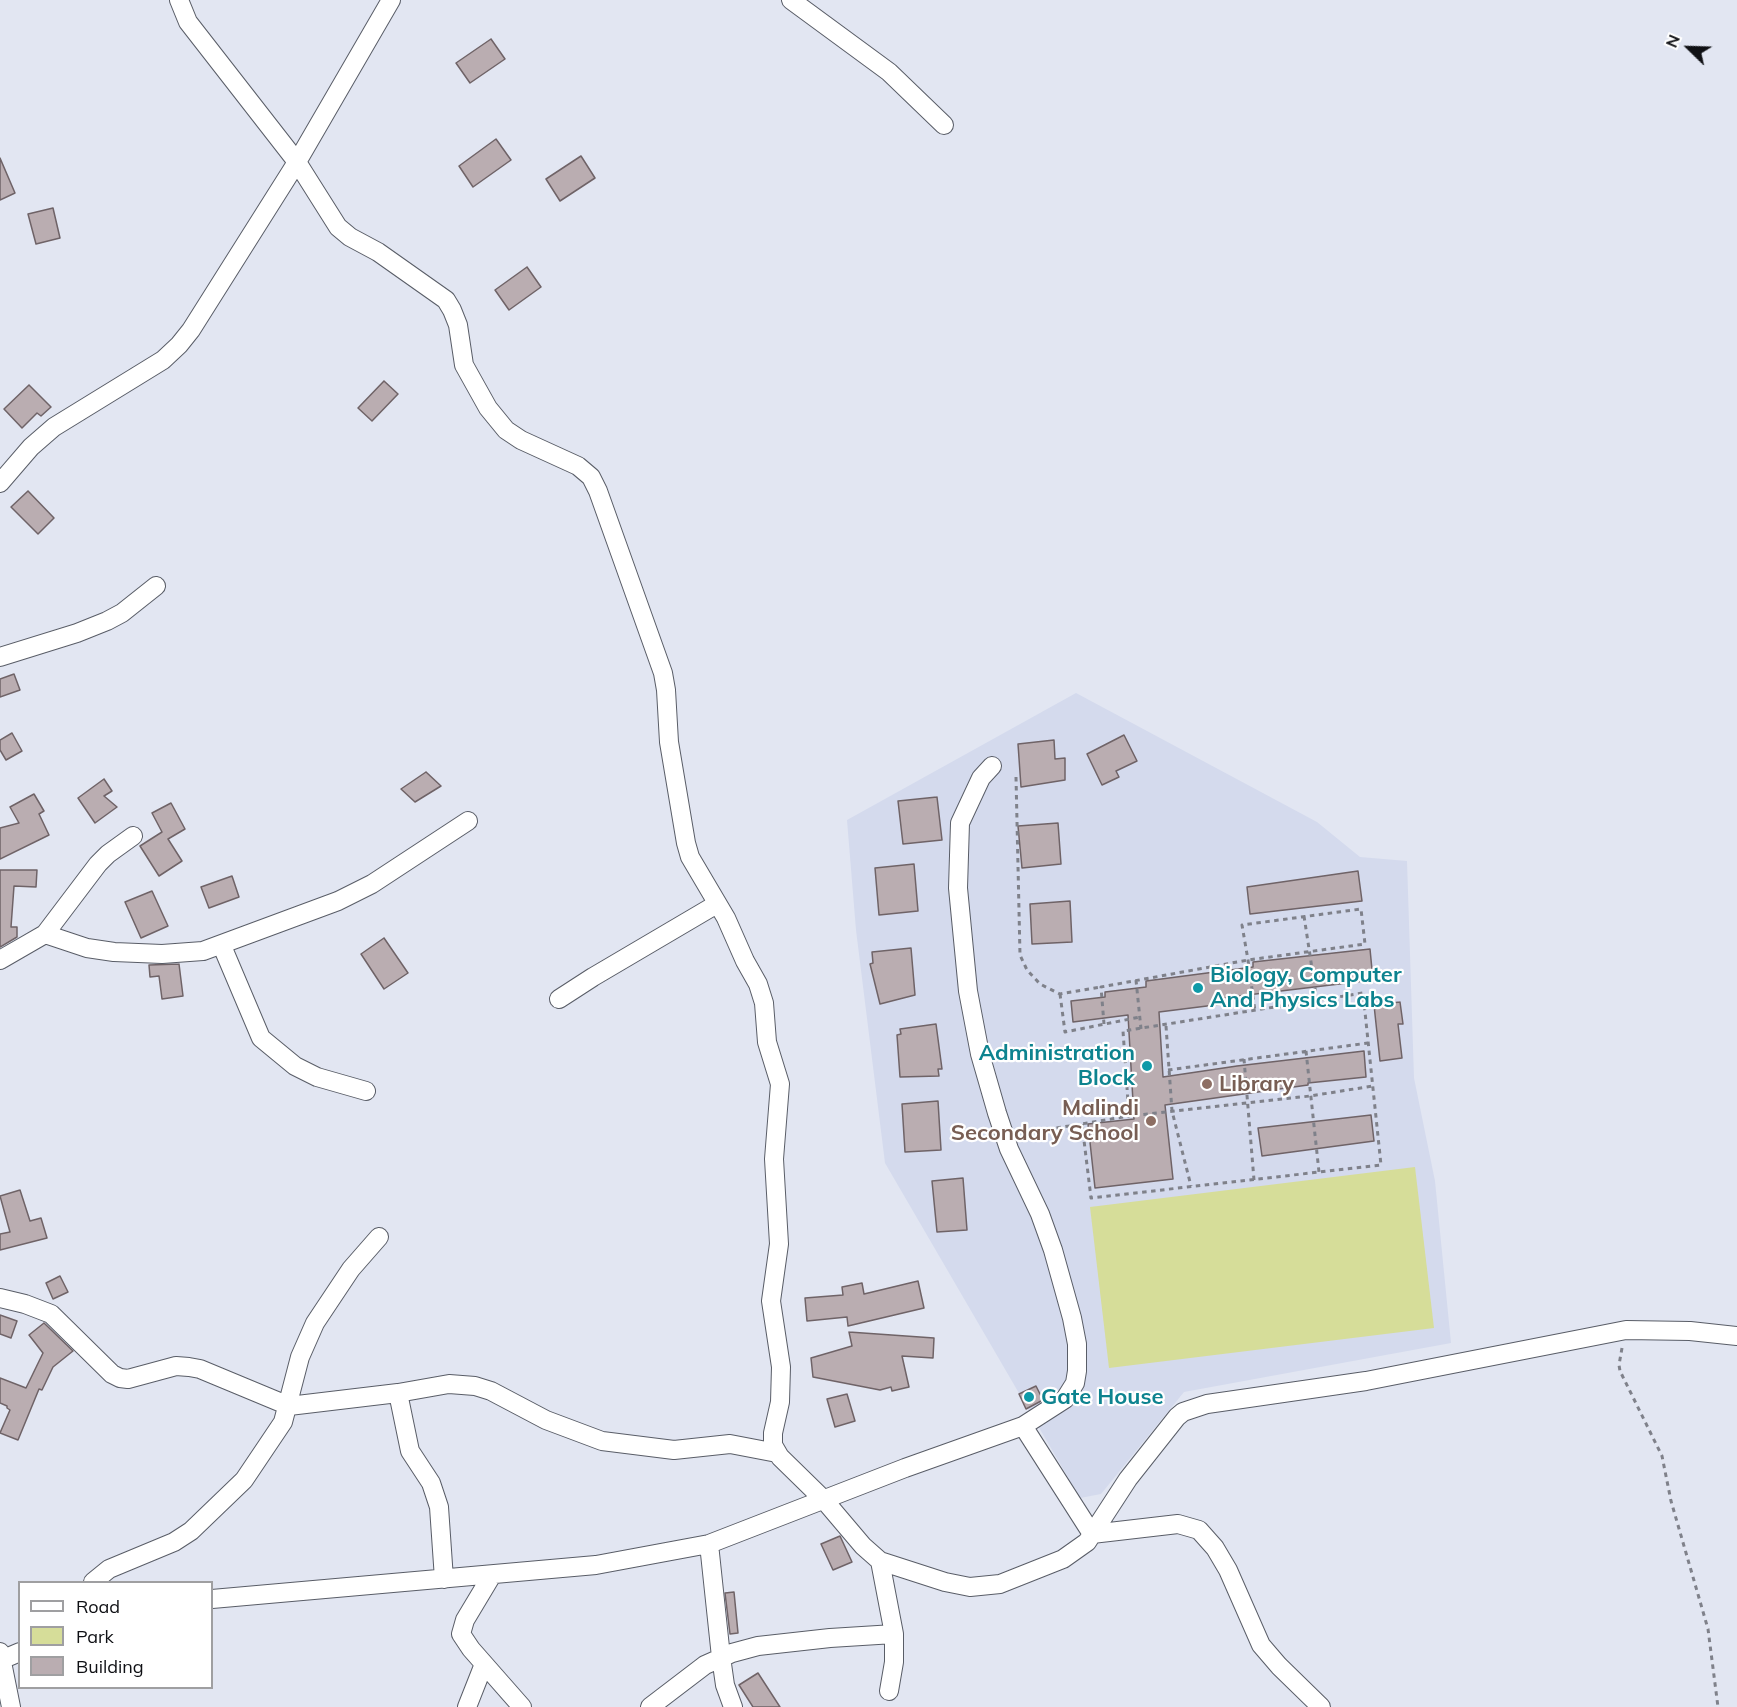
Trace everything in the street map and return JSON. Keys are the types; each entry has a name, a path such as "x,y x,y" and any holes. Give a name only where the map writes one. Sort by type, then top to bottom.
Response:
{"street":[{"path":"179,0 194,29 297,162 338,227 446,300 458,325 464,365 488,408 506,430 521,440 578,466 591,477 598,491 663,673 669,742 690,857 758,984 765,1003 767,1042 780,1084 774,1159 779,1244 771,1301 781,1367 780,1402 772,1439 777,1453 824,1500 863,1546 880,1561 945,1582 970,1587 1000,1584 1063,1559 1080,1549 1128,1479 1177,1417 1207,1404 1366,1381 1626,1330 1690,1331 1737,1336"},
{"path":"0,483 31,447 54,427 163,360 179,345 191,330 297,162 391,0"},
{"path":"791,0 889,72 944,125"},
{"path":"0,657 77,633 106,621 122,613 156,586"},
{"path":"213,1599 596,1565 709,1544 905,1468 1023,1426 1065,1399 1071,1391 1077,1371 1077,1344 1053,1250 1040,1214 1004,1137 980,1054 968,991 958,888 960,823 981,778 992,766"},
{"path":"45,934 87,948 114,952 203,951 338,901 468,822"},
{"path":"0,960 45,934 98,864 132,836"},
{"path":"559,999 593,976 717,904"},
{"path":"222,945 261,1038 295,1066 317,1077 366,1091"},
{"path":"94,1581 109,1569 174,1542 191,1531 244,1480 283,1422 300,1357 315,1323 351,1269 379,1237"},
{"path":"0,1298 51,1314 112,1374 120,1378 176,1366 189,1367 200,1369 289,1406 398,1393 449,1384 475,1386 491,1391 546,1420 602,1441 674,1450 730,1444 777,1453"},
{"path":"398,1393 410,1451 437,1498 441,1522 444,1579"},
{"path":"1023,1426 1092,1534"},
{"path":"1092,1534 1178,1524 1200,1530 1215,1548 1228,1570 1261,1646 1321,1707"},
{"path":"709,1544 721,1658 725,1685 733,1707"},
{"path":"880,1561 894,1634 894,1662 889,1691"},
{"path":"492,1575 461,1629 461,1636 522,1707"},
{"path":"650,1707 705,1665 721,1658 758,1647 830,1638 894,1634"},
{"path":"11,1707 1,1656 18,1652"},
{"path":"467,1707 484,1664"}],"path":[{"path":"1016,777 1020,955 1027,970 1040,984 1060,994 1248,960 1365,944 1361,909 1242,925 1248,960 1255,1011"},
{"path":"1304,916 1317,1000"},
{"path":"1136,980 1141,1029"},
{"path":"1101,987 1104,1024"},
{"path":"1082,1124 1091,1198 1381,1165 1363,993 1123,1031 1129,1116"},
{"path":"1060,994 1065,1032 1140,1017"},
{"path":"1166,1026 1172,1111 1191,1186"},
{"path":"1168,1070 1368,1043"},
{"path":"1306,1051 1319,1173"},
{"path":"1244,1059 1254,1180"},
{"path":"1004,1137 1129,1116 1310,1096 1373,1086"},
{"path":"1626,1330 1619,1368 1662,1456 1671,1501 1708,1629 1718,1707"}],"shaded area":[{"name":"Malindi Secondary School","path":"1076,693 1317,822 1360,857 1407,861 1414,1078 1435,1181 1451,1343 1184,1392 1101,1494 1080,1498 885,1163 856,930 847,820"}],"green space":[{"path":"1415,1167 1434,1328 1109,1368 1090,1207"}],"building":[{"path":"491,39 505,59 470,83 456,63"},
{"path":"496,139 511,160 473,187 459,166"},
{"path":"581,156 595,178 560,201 546,179"},
{"path":"0,158 15,193 0,200"},
{"path":"53,208 60,238 36,244 28,214"},
{"path":"527,267 541,287 509,310 495,290"},
{"path":"384,381 398,394 372,421 358,408"},
{"path":"29,385 51,407 41,416 37,413 22,428 4,409"},
{"path":"28,491 54,518 38,534 11,507"},
{"path":"14,674 20,690 0,697 0,679"},
{"path":"12,733 22,751 6,760 0,750 0,740"},
{"path":"1124,735 1137,761 1116,771 1119,777 1102,785 1087,754"},
{"path":"1054,740 1055,759 1065,758 1065,780 1021,787 1018,744"},
{"path":"426,772 441,786 415,802 401,789"},
{"path":"104,779 112,791 104,796 117,807 95,823 78,798"},
{"path":"34,794 44,811 39,814 49,835 0,859 0,828 19,823 10,807"},
{"path":"937,797 942,840 903,844 898,801"},
{"path":"171,803 185,829 168,839 182,861 159,876 140,846 162,832 152,813"},
{"path":"1058,823 1061,864 1022,868 1018,826"},
{"path":"914,864 918,911 879,915 875,868"},
{"path":"0,870 37,870 36,887 14,886 11,927 17,927 17,937 0,947"},
{"path":"1358,871 1362,901 1250,914 1247,887"},
{"path":"232,876 239,897 209,908 201,887"},
{"path":"152,891 168,926 141,938 125,902"},
{"path":"1070,901 1072,942 1032,944 1030,904"},
{"path":"384,938 408,973 384,989 361,954"},
{"path":"911,948 915,995 880,1004 870,964 873,963 872,952"},
{"path":"1370,949 1373,980 1222,998 1223,1004 1159,1012 1163,1077 1364,1051 1366,1077 1308,1083 1308,1085 1165,1105 1173,1179 1095,1188 1088,1124 1134,1119 1128,1015 1073,1022 1071,1001 1105,997 1105,992 1146,987 1146,981 1253,967 1253,962"},
{"path":"179,964 183,996 162,999 159,976 150,977 149,965"},
{"path":"1400,1002 1403,1024 1398,1024 1402,1058 1380,1061 1374,1005"},
{"path":"936,1024 942,1069 938,1069 939,1076 900,1077 897,1035 901,1034 900,1029"},
{"path":"938,1101 941,1150 905,1152 902,1104"},
{"path":"1371,1115 1374,1141 1262,1156 1258,1128"},
{"path":"963,1178 967,1230 937,1232 932,1181"},
{"path":"20,1190 30,1221 41,1218 47,1238 0,1250 0,1234 10,1232 0,1196"},
{"path":"60,1276 68,1292 53,1299 46,1283"},
{"path":"918,1281 924,1308 848,1326 847,1317 807,1321 805,1298 843,1295 842,1287 862,1283 864,1294"},
{"path":"0,1315 17,1321 11,1338 0,1334"},
{"path":"44,1323 73,1351 53,1367 42,1390 39,1389 18,1440 0,1433 10,1410 0,1403 0,1378 26,1388 43,1353 29,1335"},
{"path":"849,1332 934,1338 933,1358 902,1356 909,1387 892,1391 891,1387 880,1390 813,1377 811,1358 852,1346"},
{"name":"Gate House","path":"1036,1386 1043,1400 1026,1409 1019,1394"},
{"path":"847,1394 855,1421 835,1427 827,1399"},
{"path":"840,1536 852,1562 833,1570 821,1544"},
{"path":"734,1592 738,1633 730,1634 725,1593"},
{"path":"758,1673 780,1707 753,1707 739,1685"}],"place":[{"name":"Biology, Computer And Physics Labs","path":"1198,988"},
{"name":"Administration Block","path":"1147,1066"},
{"name":"Library","path":"1207,1084"},
{"name":"Malindi Secondary School","path":"1151,1121"},
{"name":"Gate House","path":"1029,1397"}]}
